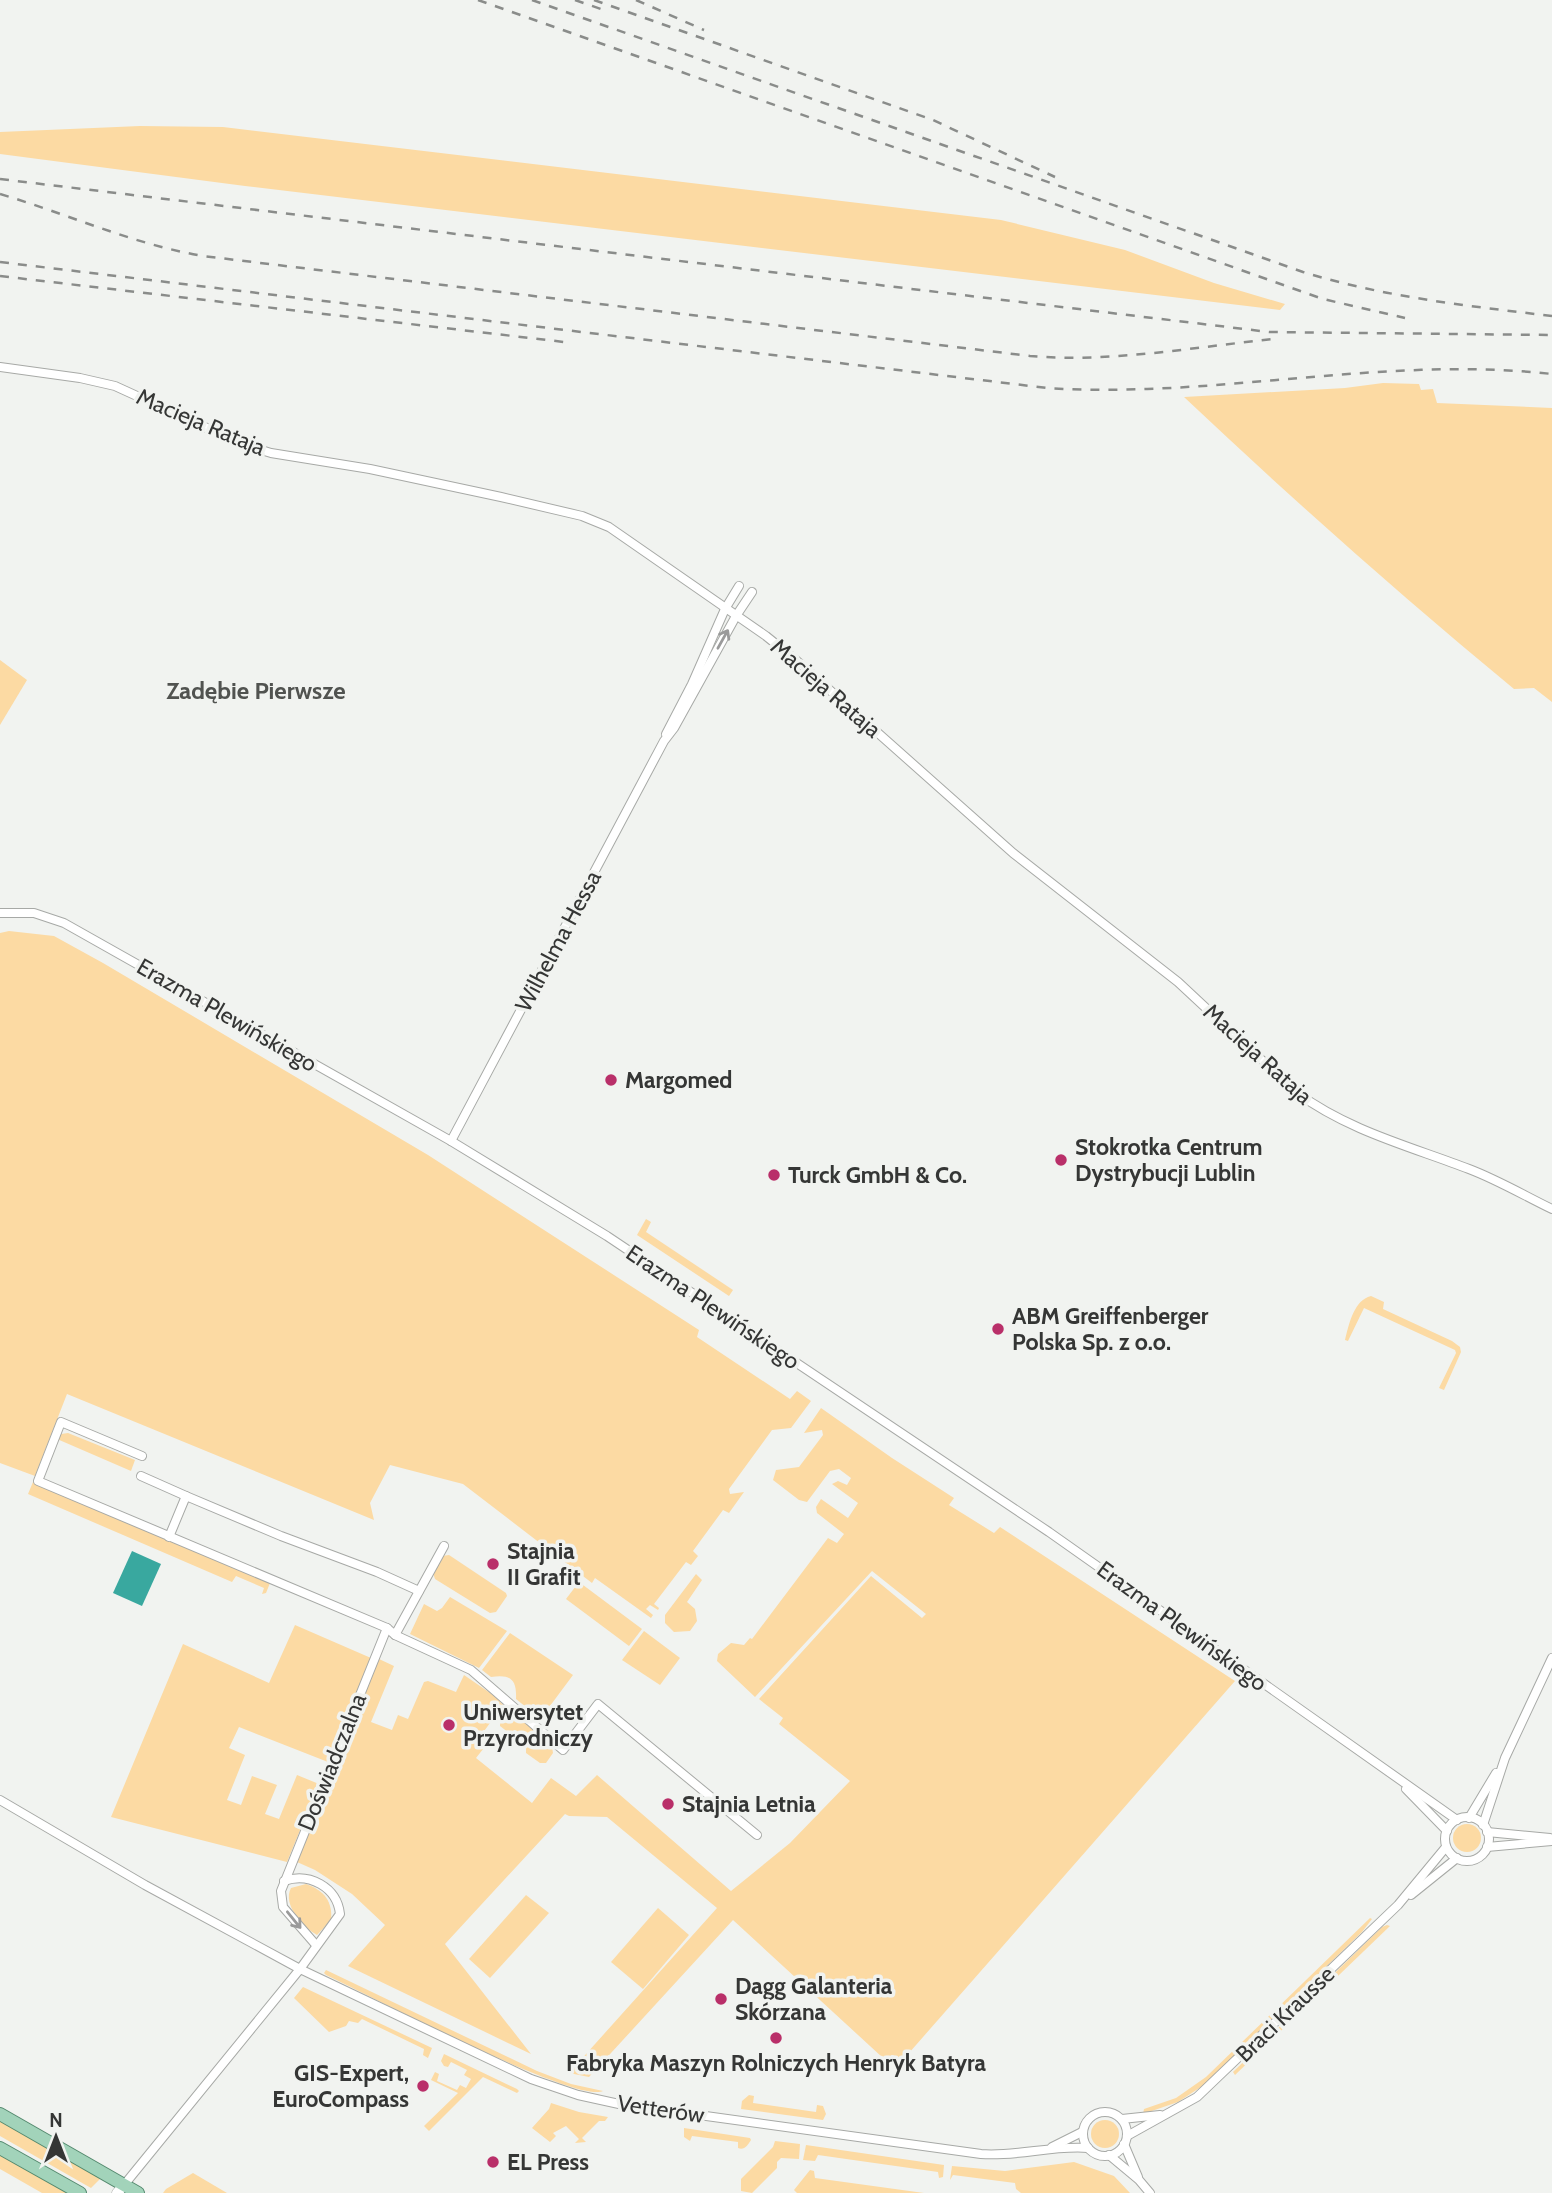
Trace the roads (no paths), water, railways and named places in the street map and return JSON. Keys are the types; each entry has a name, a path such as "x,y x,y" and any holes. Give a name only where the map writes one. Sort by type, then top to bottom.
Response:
{"main road":[{"path":"0,2114 120,2189 138,2193"},
{"path":"0,2148 80,2193"}],"street":[{"name":"Macieja Rataja","path":"0,367 80,377 115,386 242,444 282,456 370,469 582,516 609,527 766,636 797,661 1013,853 1178,982 1296,1092 1316,1107 1365,1131 1471,1169 1552,1209"},
{"name":"Wilhelma Hessa","path":"664,741 724,609 739,586"},
{"name":"Wilhelma Hessa","path":"451,1141 664,741 752,592"},
{"name":"Erazma Plewińskiego","path":"0,913 34,913 64,923 451,1141 607,1236 1026,1516 1457,1820"},
{"path":"142,1456 61,1422 38,1481 387,1628 395,1635 471,1670 563,1749 598,1704 757,1835"},
{"path":"141,1476 419,1591"},
{"path":"169,1537 186,1496"},
{"path":"395,1635 444,1546"},
{"name":"Doświadczalna","path":"284,1881 387,1628"},
{"path":"1469,1818 1504,1758 1552,1658"},
{"path":"1487,1847 1485,1829 1504,1758"},
{"name":"Erazma Plewińskiego","path":"1388,1773 1447,1831"},
{"name":"Vetterów","path":"0,1800 145,1885 300,1969 531,2079 590,2098 981,2154 1088,2148"},
{"path":"1469,1818 1485,1829 1552,1840 1487,1847 1477,1859 1467,1861 1457,1858 1446,1847 1447,1831 1457,1820 1469,1818"},
{"name":"Braci Krausse","path":"1398,1905 1446,1847"},
{"name":"Braci Krausse","path":"1126,2140 1164,2114 1197,2097 1398,1905 1457,1858"},
{"path":"120,2189 300,1969 340,1914 336,1897 318,1883 311,1879 295,1877 284,1881 280,1895 284,1907 316,1945"},
{"path":"1126,2140 1119,2151 1098,2155 1088,2148 1082,2132 1087,2120 1098,2113 1111,2112 1122,2119 1139,2180"},
{"name":"Braci Krausse","path":"1122,2119 1164,2114"},
{"name":"Vetterów","path":"1046,2150 1082,2132"},
{"path":"1109,2155 1150,2193"}],"water":[{"path":"132,1551 161,1564 142,1606 113,1593"}],"railway":[{"path":"478,0 1323,299 1405,318"},
{"path":"532,0 1303,272 1395,294 1552,316"},
{"path":"575,0 601,9"},
{"path":"594,0 933,120 1055,177"},
{"path":"636,0 704,30"},
{"path":"0,179 1269,332 1552,335"},
{"path":"0,194 151,244 203,256 1030,356 1121,356 1274,339"},
{"path":"0,262 1047,388 1173,388 1426,370 1552,374"},
{"path":"0,276 564,342"}],"place":[{"name":"Margomed","path":"611,1080"},
{"name":"Stokrotka Centrum Dystrybucji Lublin","path":"1061,1160"},
{"name":"Turck GmbH & Co.","path":"774,1175"},
{"name":"ABM Greiffenberger Polska Sp. z o.o.","path":"998,1329"},
{"name":"Stajnia II Grafit","path":"493,1564"},
{"name":"Uniwersytet Przyrodniczy","path":"449,1725"},
{"name":"Stajnia Letnia","path":"668,1804"},
{"name":"Dagg Galanteria Skórzana","path":"721,1999"},
{"name":"Fabryka Maszyn Rolniczych Henryk Batyra","path":"776,2038"},
{"name":"GIS-Expert, EuroCompass","path":"423,2086"},
{"name":"EL Press","path":"493,2162"}],"district":[{"name":"Zadębie Pierwsze","path":"256,690"}]}
